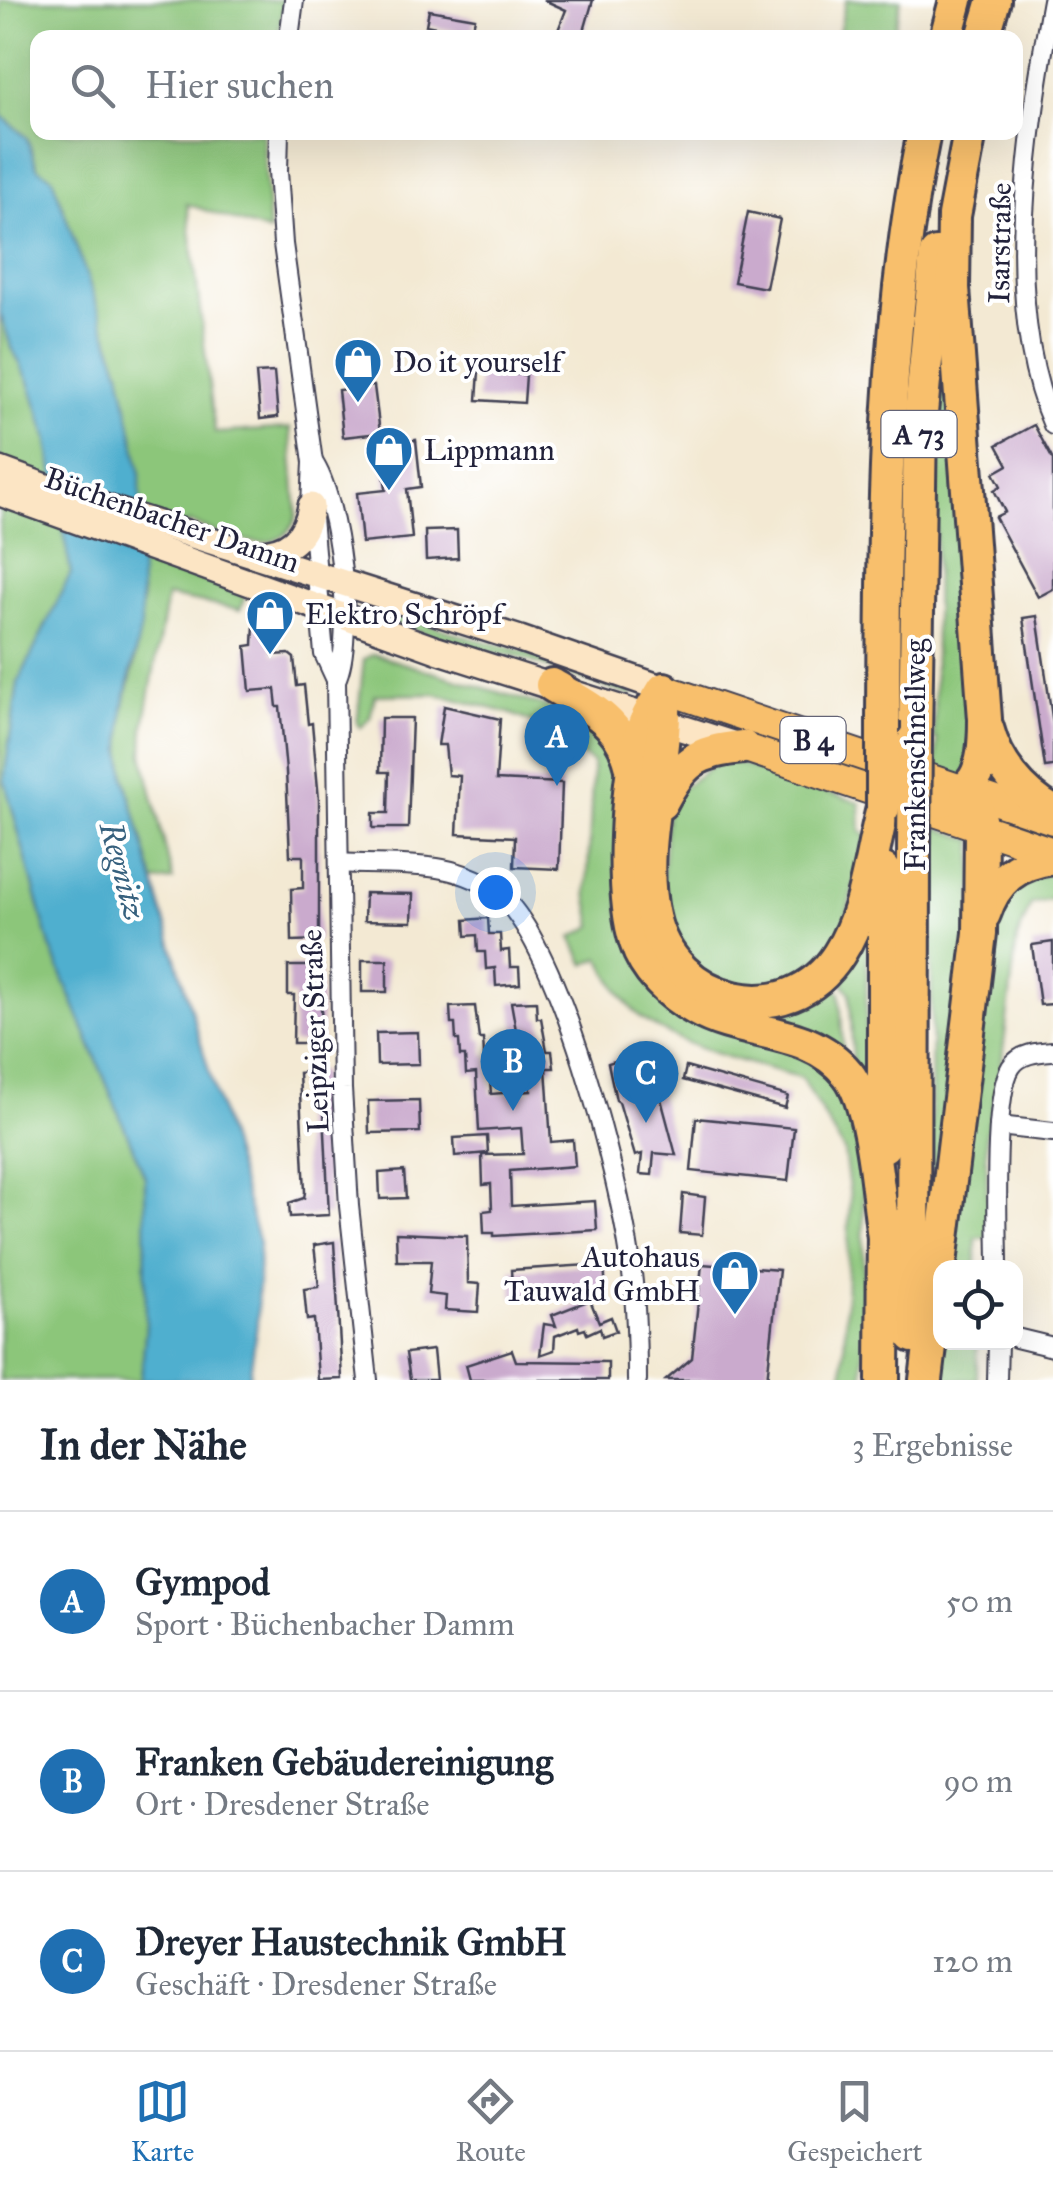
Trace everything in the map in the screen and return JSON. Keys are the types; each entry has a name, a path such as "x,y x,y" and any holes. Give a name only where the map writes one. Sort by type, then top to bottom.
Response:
{"highway":[{"path":"948,30 956,0"},
{"path":"985,30 994,0"},
{"name":"Frankenschnellweg","path":"882,1380 884,494 890,375 903,259 923,140"},
{"name":"Frankenschnellweg","path":"912,1380 917,508 925,343 956,140"},
{"path":"919,805 965,792 982,768 985,718 953,288 954,216 968,140"},
{"path":"552,686 602,714 612,725 627,748 634,779"},
{"path":"659,710 641,732 634,779 626,864 636,946 661,984 680,1000 724,1021 808,1044 832,1058 851,1077 868,1128 884,1238"},
{"path":"659,710 650,886 653,914 676,963 696,983 722,997 753,1002 778,999 820,977 838,957 862,902 883,808"},
{"path":"985,718 992,746 1007,772 1038,804 1053,812"},
{"path":"654,816 676,775 688,762 708,752 743,748"},
{"path":"926,1380 980,933 981,829 976,805 965,792"},
{"path":"980,933 989,900 1004,879 1024,865 1053,855"}],"main road":[{"name":"Büchenbacher Damm","path":"0,470 346,618 552,686 659,710"},
{"name":"Büchenbacher Damm","path":"0,494 181,545 242,552 343,582 743,748"},
{"path":"242,552 271,553 288,546 305,528 311,506"},
{"name":"B 4","path":"659,710 965,792 1053,820"},
{"name":"B 4","path":"743,748 919,805 1053,855"}],"street":[{"path":"290,30 294,0"},
{"name":"Isarstraße","path":"1052,0 1033,115 1024,276 1032,355 1053,425"},
{"path":"279,140 283,244 313,462 311,506 318,575"},
{"path":"313,462 327,496 346,618"},
{"name":"Büchenbacher Damm","path":"318,575 321,608"},
{"name":"Leipziger Straße","path":"321,608 324,654 336,680"},
{"name":"Leipziger Straße","path":"346,618 344,658 336,680 346,1167 368,1380"},
{"path":"339,863 443,868 464,873 500,894 526,930 557,995 603,1133 631,1259 637,1380"},
{"path":"998,1260 999,1126 1005,1084 1011,1067 1026,1055 1053,1051"},
{"path":"999,1126 1053,1132"},
{"path":"1023,1340 1053,1347"},
{"path":"997,1380 998,1350"}],"green space":[{"path":"0,0 285,0 279,30 30,30 30,140 263,140 269,232 187,204 215,433 290,428 297,515 289,530 278,539 265,542 233,538 188,522 173,569 245,596 240,610 167,596 144,727 143,754 173,880 154,882 125,777 122,752 123,709 134,666 142,599 120,371 52,177 37,168 27,138 2,116"},
{"path":"846,0 901,0 895,30 840,30"},
{"path":"0,313 47,436 71,573 18,683 4,779 50,946 145,1177 146,1324 141,1380 0,1380"},
{"path":"944,342 976,747 965,777 936,772 934,738 937,421"},
{"path":"379,609 523,651 633,691 631,696 515,656 472,649 376,617"},
{"path":"373,654 590,720 624,763 620,913 832,1070 864,1155 863,1380 843,1380 850,1196 844,1151 802,1078 702,1049 646,1021 625,1000 600,958 585,965 572,937 593,926 587,893 593,763 531,722 435,694 375,695 370,718 361,727 357,724 364,659"},
{"path":"723,758 860,803 861,832 867,834 840,942 775,992 701,977 660,910 672,795"},
{"path":"932,826 974,840 972,921 931,1213"},
{"path":"1053,873 1053,899 1031,904 1017,938 1001,1068 986,1135 988,1238 976,1238 976,1260 949,1260 996,910 1017,880"},
{"path":"868,919 865,1082 853,1067 850,993 844,985 841,964"},
{"path":"828,979 840,993 843,1051 702,996"},
{"path":"939,1350 977,1350 977,1380 936,1380"}],"water":[{"name":"Regnitz","path":"0,109 2,116 27,138 37,168 52,177 120,371 140,470 141,626 123,709 122,752 125,777 154,882 259,1243 257,1325 249,1380 141,1380 146,1324 145,1177 50,946 4,779 18,683 71,573 47,436 0,313"}],"building":[{"path":"544,0 593,0 584,30 558,30 566,10"},
{"path":"429,10 475,18 473,30 426,25"},
{"path":"748,212 780,219 766,288 734,282"},
{"path":"479,371 526,375 524,403 477,400"},
{"path":"274,372 278,417 260,419 256,373"},
{"name":"Do it yourself","path":"374,386 380,433 343,437 338,390"},
{"path":"1034,425 1053,460 1053,589 1038,597 995,517 1005,512 994,490 1001,486 994,473 1008,465 997,445"},
{"name":"Lippmann","path":"416,440 421,487 407,489 412,538 362,543 357,493 386,490 381,444"},
{"path":"457,530 458,558 426,560 425,531"},
{"path":"1037,616 1053,724 1053,766 1045,767 1023,618"},
{"path":"254,624 268,625 273,655 289,654 294,658 297,686 304,685 308,724 312,723 319,800 319,940 292,941 291,889 303,888 303,856 290,856 286,771 275,689 250,691 246,646 253,645"},
{"path":"444,706 500,719 496,780 562,783 559,869 514,867 515,837 457,834 460,776 448,775 445,745 438,745"},
{"path":"381,718 412,718 408,828 373,828 373,813 388,813 389,772 380,772"},
{"path":"365,893 413,894 412,922 364,921"},
{"path":"488,918 489,934 500,934 501,951 509,950 510,967 519,967 520,984 496,986 495,968 486,969 485,952 478,952 477,935 466,936 465,920"},
{"path":"1053,942 1053,1004 1040,1005 1032,945"},
{"path":"362,960 387,960 387,992 362,992"},
{"path":"288,966 320,966 322,1043 293,1043 294,995 288,995"},
{"path":"536,1001 537,1018 541,1018 554,1068 546,1068 551,1142 573,1140 575,1166 510,1171 511,1206 595,1201 597,1230 494,1236 484,1233 483,1211 492,1210 491,1184 483,1185 482,1155 523,1154 521,1128 479,1131 476,1073 466,1074 465,1056 460,1056 450,1007 475,1006 479,1039 483,1039 484,1055 488,1055 491,1094 531,1091 529,1052 523,1053 522,1035 517,1036 511,1002"},
{"path":"418,1032 419,1064 377,1065 376,1033"},
{"path":"645,1052 676,1155 654,1153 652,1175 640,1174 642,1154 635,1156 608,1063"},
{"path":"686,1067 788,1096 785,1108 683,1080"},
{"path":"322,1071 329,1215 290,1217 289,1203 304,1198 305,1192 299,1073"},
{"path":"419,1100 420,1132 369,1133 368,1101"},
{"path":"696,1118 794,1128 788,1181 691,1171"},
{"path":"487,1136 488,1153 455,1156 454,1138"},
{"path":"404,1171 406,1198 380,1199 379,1173"},
{"path":"683,1194 705,1197 702,1235 680,1233"},
{"path":"396,1233 467,1236 468,1283 480,1284 478,1312 445,1310 446,1296 428,1294 431,1261 397,1261"},
{"path":"334,1242 342,1379 318,1380 314,1319 307,1320 304,1289 319,1287 314,1245"},
{"path":"604,1264 606,1291 513,1297 511,1270"},
{"name":"Autohaus Tauwald GmbH","path":"702,1264 779,1270 767,1380 666,1380 692,1358"},
{"path":"590,1300 599,1322 611,1317 616,1331 602,1336 600,1328 587,1334 578,1327 555,1336 554,1350 540,1355 544,1324 556,1326 552,1315"},
{"path":"433,1350 436,1380 410,1380 406,1353"},
{"path":"512,1350 516,1361 608,1362 608,1380 470,1380 466,1365"}],"place":[{"name":"Do it yourself","path":"358,404"},
{"name":"Lippmann","path":"389,492"},
{"name":"Elektro Schröpf","path":"270,656"},
{"name":"Gympod","path":"557,786"},
{"name":"Franken Gebäudereinigung","path":"513,1111"},
{"name":"Dreyer Haustechnik GmbH","path":"646,1123"},
{"name":"Autohaus Tauwald GmbH","path":"735,1316"}]}
